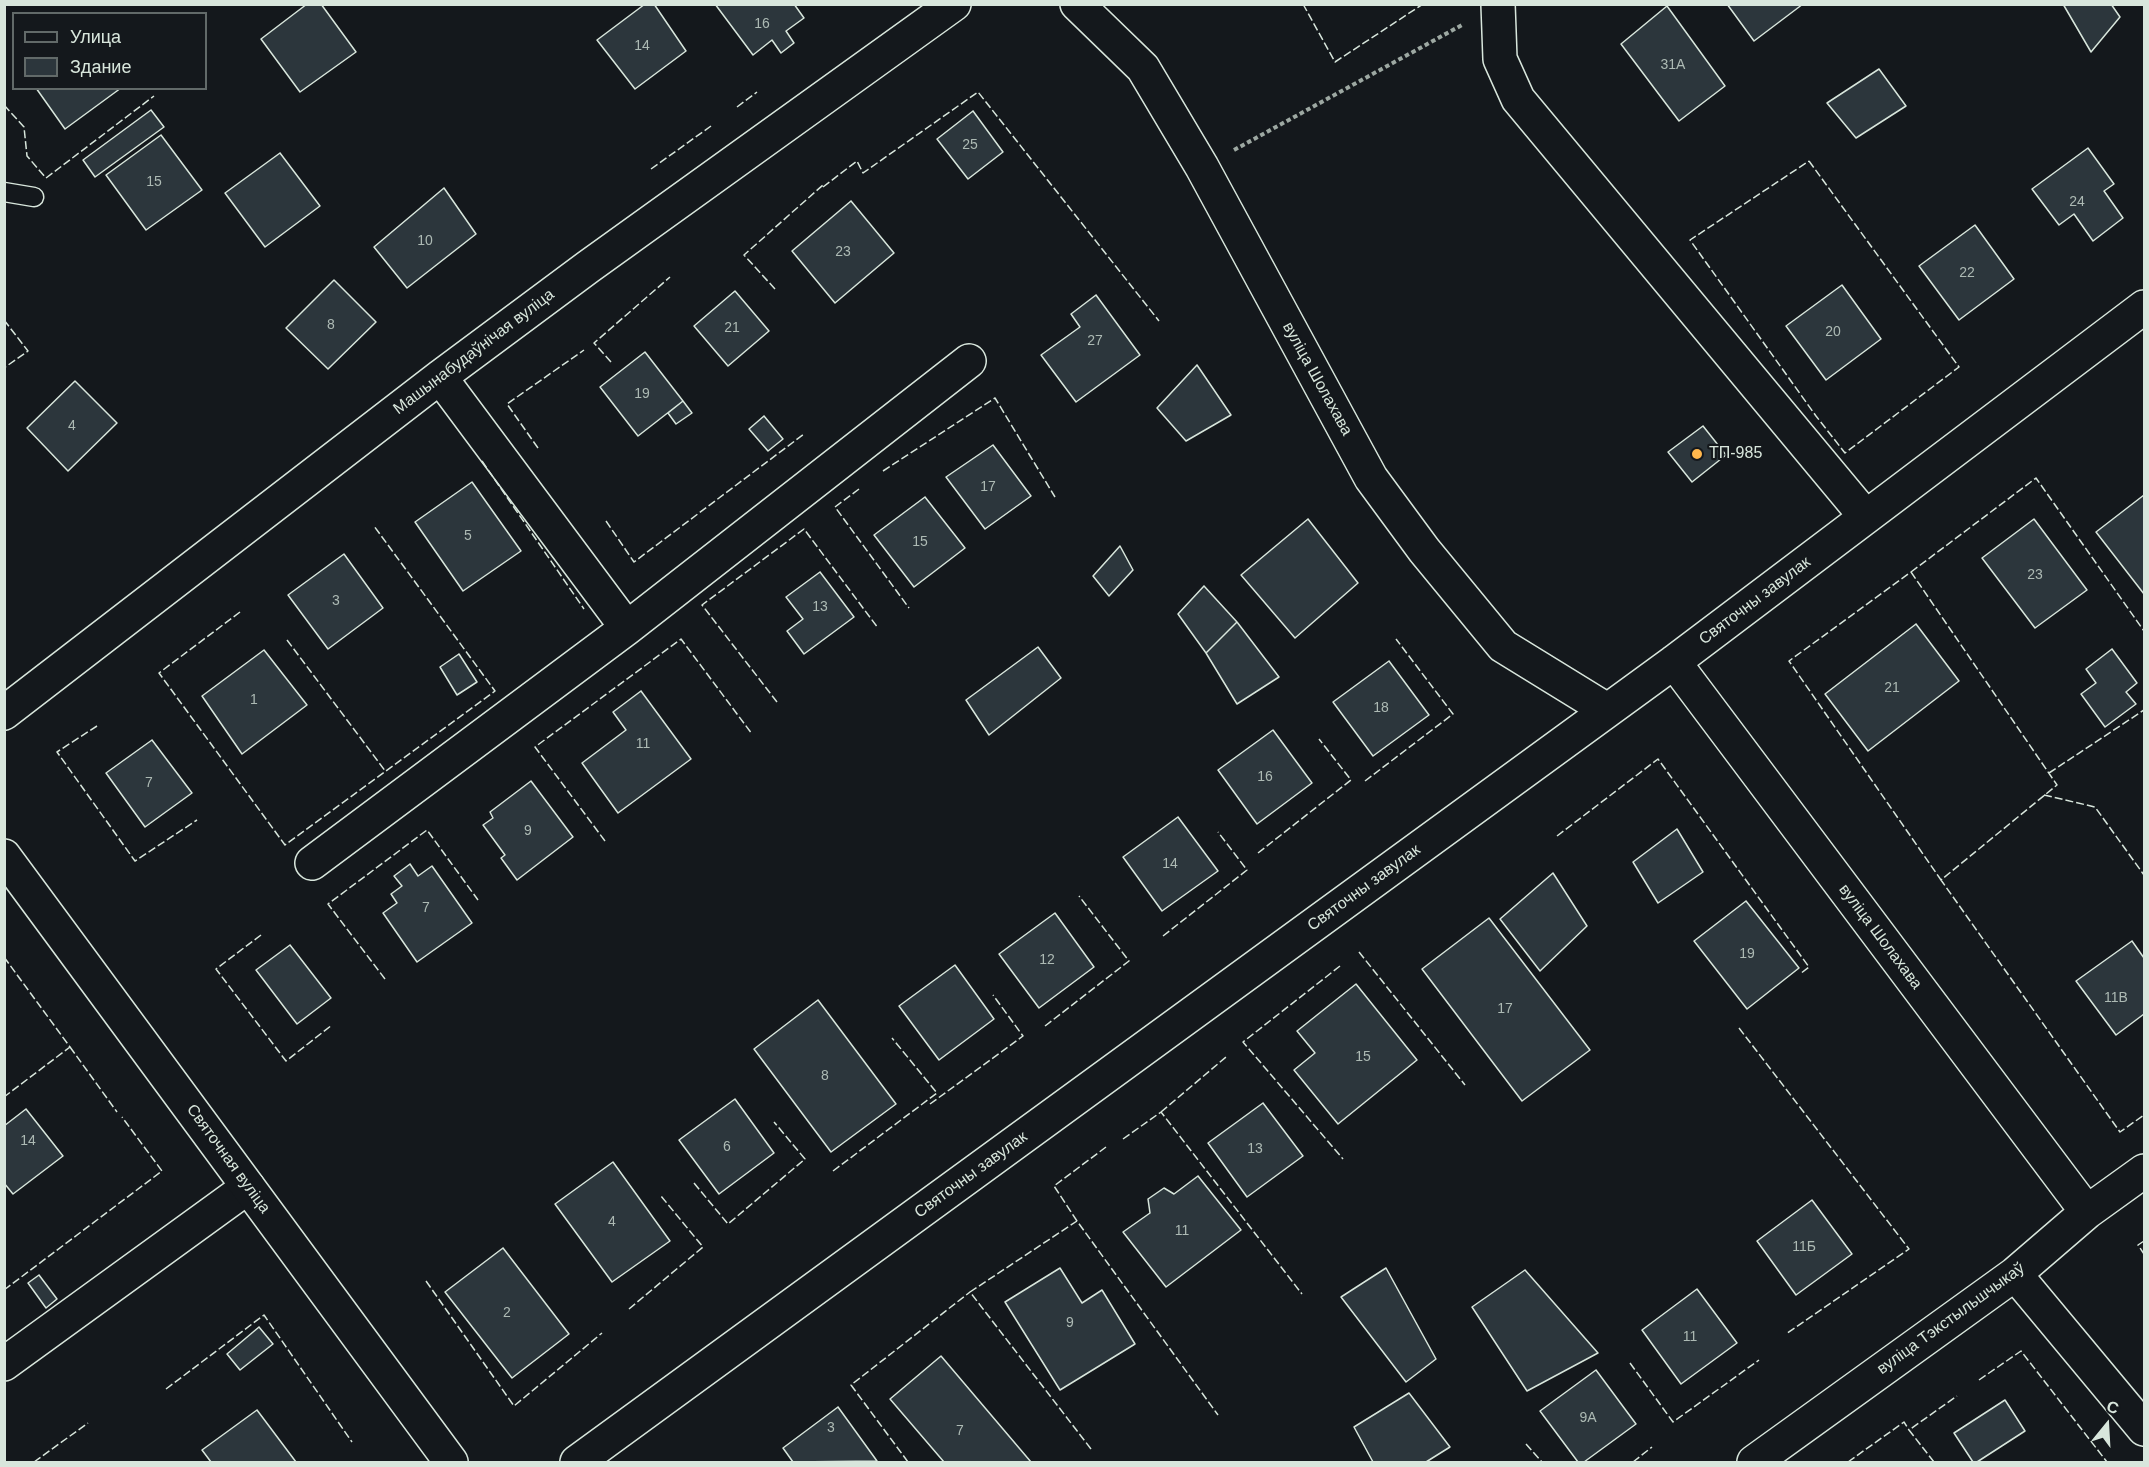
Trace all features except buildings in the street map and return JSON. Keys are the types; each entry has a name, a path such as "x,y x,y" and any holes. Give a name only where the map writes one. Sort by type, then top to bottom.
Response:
{"street":[{"name":"Машынабудаўнічая вуліца","path":"4,713 440,377 588,267 954,4"},
{"name":"вуліца Шолахава","path":"1077,4 1143,68 1202,167 1371,478 1424,550 1503,646 1607,710"},
{"path":"1498,5 1500,59 1518,99 1866,518"},
{"name":"Святочны завулак","path":"577,1462 1674,662 2145,307"},
{"path":"312,862 627,628 969,361"},
{"path":"440,377 627,628"},
{"name":"вуліца Шолахава","path":"1674,662 2087,1212"},
{"name":"Святочная вуліца","path":"4,856 451,1462"},
{"name":"вуліца Тэкстыльшчыкаў","path":"1755,1462 2015,1274 2087,1212 2145,1172"},
{"path":"4,1364 248,1187"},
{"path":"2015,1274 2145,1430"}],"lane":[{"path":"4,192 34,197"}],"path":[{"path":"1202,167 1498,5"}],"fence":[{"path":"1303,4 1335,62 1423,4"},
{"path":"737,107 757,92"},
{"path":"823,187 857,161 863,173 978,92 1159,321"},
{"path":"4,105 24,127 27,156 46,178 154,96"},
{"path":"651,169 711,126"},
{"path":"1809,161 1959,367 1845,453 1690,240 1809,161"},
{"path":"775,289 744,255 823,185"},
{"path":"611,362 594,343 670,277"},
{"path":"4,320 28,351 4,368"},
{"path":"538,448 507,404 584,350"},
{"path":"883,471 995,398 1055,497"},
{"path":"606,521 634,562 804,434"},
{"path":"482,461 584,609"},
{"path":"1911,572 2036,478 2144,631"},
{"path":"859,489 835,507 909,608"},
{"path":"240,612 159,673 285,845 495,691 374,526"},
{"path":"777,702 702,605 804,529 878,628"},
{"path":"1911,572 2057,785 1941,880 1789,661 1911,572"},
{"path":"605,841 535,747 681,639 752,734"},
{"path":"1365,781 1453,714 1396,639"},
{"path":"287,640 386,772"},
{"path":"2049,773 2144,710"},
{"path":"97,726 57,752 135,861 197,820"},
{"path":"1258,853 1351,780 1319,739"},
{"path":"1557,836 1658,759 1809,967 1800,974"},
{"path":"2044,795 2095,807 2144,875"},
{"path":"385,979 328,904 427,830 478,900"},
{"path":"1163,936 1247,870 1218,832"},
{"path":"1942,879 2120,1132 2144,1115"},
{"path":"1045,1026 1129,961 1079,896"},
{"path":"261,935 216,969 286,1061 332,1025"},
{"path":"1359,952 1465,1085"},
{"path":"4,957 70,1047 4,1097"},
{"path":"1340,966 1243,1042 1343,1159"},
{"path":"930,1104 1023,1036 993,995"},
{"path":"1739,1028 1909,1249 1786,1334"},
{"path":"833,1171 937,1093 892,1038"},
{"path":"70,1047 117,1112"},
{"path":"1161,1112 1226,1057"},
{"path":"1123,1139 1161,1112 1302,1294"},
{"path":"4,1290 162,1171 122,1117"},
{"path":"694,1183 728,1224 805,1159 774,1122"},
{"path":"1077,1221 1054,1186 1106,1147"},
{"path":"629,1309 703,1247 661,1196"},
{"path":"1091,1449 970,1292 1077,1221 1218,1415"},
{"path":"2144,1241 2138,1245 2144,1254"},
{"path":"426,1281 514,1406 602,1333"},
{"path":"908,1462 851,1385 970,1292"},
{"path":"166,1389 264,1315 352,1442"},
{"path":"1979,1380 2021,1351 2107,1462"},
{"path":"1630,1363 1673,1422 1759,1360"},
{"path":"1934,1462 1909,1430 1957,1396"},
{"path":"1848,1462 1904,1422 1909,1430"},
{"path":"34,1462 88,1423"},
{"path":"1526,1444 1542,1462"},
{"path":"1633,1462 1652,1447"}],"place":[{"name":"ТП-985","path":"1697,454"}]}
